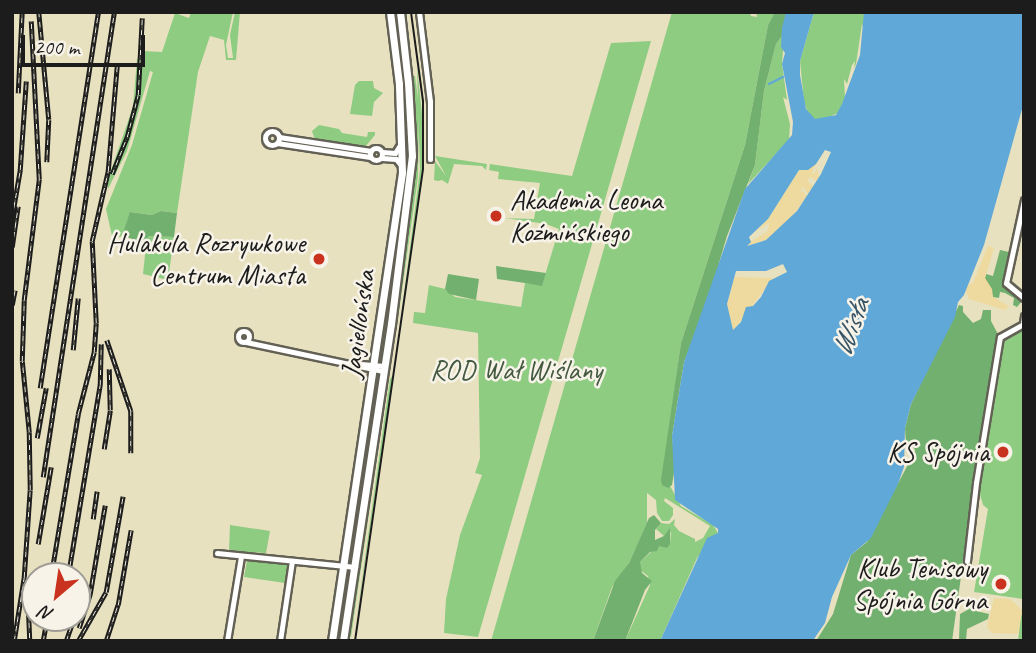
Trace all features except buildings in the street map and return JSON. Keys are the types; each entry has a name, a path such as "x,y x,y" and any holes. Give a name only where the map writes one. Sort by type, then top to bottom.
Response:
{"main road":[{"name":"Jagiellońska","path":"332,641 402,172 399,79 390,12"},
{"name":"Jagiellońska","path":"343,641 384,369 412,156 400,12"}],"street":[{"path":"419,12 430,101 430,159"},
{"path":"278,140 370,154 376,161 382,155 396,153 402,139"},
{"path":"370,154 376,148 382,155 397,159 402,172"},
{"path":"1024,200 1006,283 1024,298"},
{"path":"967,561 978,470 1000,337 1023,324 1024,316"},
{"path":"246,342 384,369"},
{"path":"217,553 355,567"},
{"path":"227,641 241,556"},
{"path":"280,641 292,561"}],"green space":[{"path":"191,12 233,12 226,45 228,58 233,58 230,35 235,12 240,12 236,60 226,60 224,40 210,36 198,72 177,213 161,211 152,215 131,212 122,236 110,241 112,236 106,209 132,145 153,72 150,71 127,151 108,189 107,182 133,107 137,59 143,59 143,51 162,52 175,13 189,18"},
{"path":"393,12 396,12 406,90 409,150 382,353 406,146 404,96"},
{"path":"672,12 750,12 751,16 757,17 756,12 775,12 768,25 745,145 681,343 663,473 681,506 713,525 718,533 697,558 660,641 625,641 650,585 648,576 640,570 640,562 659,545 670,544 671,532 664,536 656,529 661,523 669,524 675,519 674,525 679,531 695,539 695,542 703,538 710,526 665,498 664,501 673,508 673,515 669,521 662,521 657,513 656,500 647,493 647,523 629,563 612,587 593,641 491,641"},
{"path":"775,12 786,12 782,36 776,44 764,91 755,165 727,236 706,307 684,362 672,436 675,467 672,485 668,488 662,485 661,480 681,343 745,145 768,25"},
{"path":"786,12 782,64 787,100 783,97 790,124 789,140 748,184 755,165 764,91 776,44 782,36"},
{"path":"814,12 864,12 866,25 864,29 862,24 856,64 854,68 855,61 852,65 847,84 844,79 845,98 838,113 812,124 804,102 800,61"},
{"name":"ROD Wał Wiślany","path":"651,41 478,637 444,633 446,599 460,535 482,475 475,473 480,458 478,333 413,323 414,312 425,313 429,285 445,289 455,297 521,307 525,283 542,285 559,229 546,224 504,218 534,219 540,183 498,179 499,172 489,170 490,164 572,176 611,43"},
{"path":"417,66 422,114 422,171 399,333 420,170"},
{"path":"411,67 412,76 415,76 419,106 418,177 396,333 398,296 416,161"},
{"path":"359,81 373,81 374,88 383,93 374,102 372,116 350,114 355,85"},
{"path":"319,125 339,129 342,133 367,137 368,132 375,132 375,135 365,147 315,140 312,131"},
{"path":"435,156 487,164 486,170 482,166 454,164 448,184 442,180 434,180 435,161 446,176"},
{"path":"161,211 177,213 174,237 148,236 147,243 122,236 130,212 152,215"},
{"path":"147,236 174,237 168,280 143,274"},
{"path":"1000,250 1009,252 1004,284 1023,300 1017,307 1013,305 1014,298 1005,293 1000,292 999,298 993,297 985,278 986,274 993,276"},
{"path":"496,266 546,273 542,286 497,279"},
{"path":"448,274 479,279 476,300 449,294 445,289"},
{"path":"959,305 963,306 963,312 973,323 981,319 983,310 991,310 991,321 999,336 984,413 952,641 816,641 833,614 851,555 867,542 913,455 915,449 906,444 905,428 911,404"},
{"name":"KS Spójnia","path":"1024,325 1024,641 1018,641 1023,599 974,592 988,509 983,505 978,487 1001,341"},
{"path":"393,375 391,390 354,637 390,379"},
{"path":"389,376 351,637 347,636"},
{"path":"654,515 661,523 655,530 655,540 664,536 670,528 670,544 667,548 659,546 657,551 650,552 640,562 642,573 652,581 645,590 625,641 593,641 615,581 629,563 649,518"},
{"path":"230,525 270,531 266,553 229,551"},
{"path":"247,561 288,564 285,583 244,577"},
{"path":"971,599 977,602 976,611 989,614 988,619 967,629 966,640 959,640 960,614 969,609"}],"sand":[{"path":"816,164 812,172 814,174 817,168 819,177 817,181 810,177 807,181 813,186 808,194 803,187 798,194 802,190 807,196 788,222 766,240 746,246 749,239 752,241 768,231 769,223 756,231 768,219 799,170"},
{"path":"988,246 994,248 985,278 992,289 993,297 1009,306 1005,310 969,299 966,291 967,285 973,283"},
{"path":"734,277 773,278 733,331 726,309"},
{"path":"994,598 1010,599 1019,607 1022,612 1018,634 992,633 987,627"}],"water":[{"name":"Wisła","path":"786,12 814,12 800,61 800,75 806,109 815,119 836,115 842,104 860,55 864,12 1024,12 1024,102 984,245 964,295 958,302 955,317 911,404 905,428 904,467 898,484 871,538 851,555 832,597 825,623 813,641 660,641 707,538 718,533 718,529 675,500 672,436 684,362 745,189 792,135 793,122 782,64 785,53 781,47","holes":["825,150 831,152 821,174 797,211 766,240 747,246 751,242 749,237 768,219 799,170 808,170 816,164","783,264 787,272 769,281 761,297 753,306 746,307 741,322 733,330 727,304 736,271 766,271"]}],"waterway":[{"path":"769,84 783,77"}],"tram line":[{"path":"355,641 423,169 423,101 411,12"}],"railway":[{"path":"18,93 22,12"},
{"path":"39,12 49,120 47,162"},
{"path":"40,388 98,12"},
{"path":"43,477 114,12"},
{"path":"112,174 127,137 138,95 142,18"},
{"path":"14,641 24,577 30,490 29,432 22,361 24,300 39,179 31,21"},
{"path":"53,562 78,414 94,352 96,323 92,241 108,171 117,65"},
{"path":"12,217 20,170 26,81"},
{"path":"12,247 18,206"},
{"path":"12,305 15,290"},
{"path":"73,350 78,298"},
{"path":"107,340 131,411 131,453"},
{"path":"70,562 100,385 101,344"},
{"path":"104,449 110,410 109,369"},
{"path":"37,438 46,388"},
{"path":"38,544 51,467"},
{"path":"93,519 97,491"},
{"path":"78,641 106,592 123,496"},
{"path":"91,588 105,505"},
{"path":"106,641 118,605 131,530"},
{"path":"30,632 30,641"},
{"path":"43,641 45,632"},
{"path":"66,641 69,632"}],"place":[{"name":"Akademia Leona Koźmińskiego","path":"496,216"},
{"name":"Hulakula Rozrywkowe Centrum Miasta","path":"319,259"},
{"name":"KS Spójnia","path":"1003,452"},
{"name":"Klub Tenisowy Spójnia Górna","path":"1001,584"}]}
